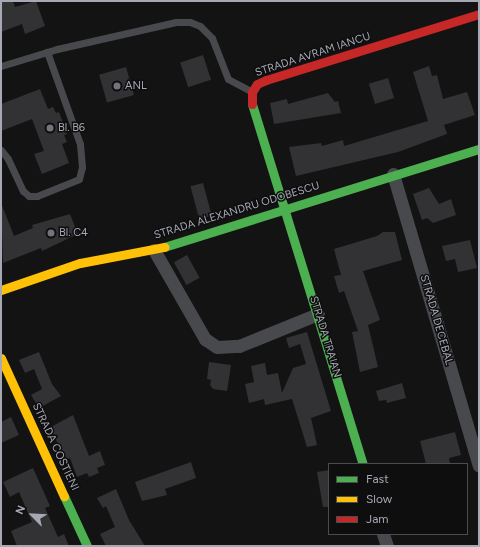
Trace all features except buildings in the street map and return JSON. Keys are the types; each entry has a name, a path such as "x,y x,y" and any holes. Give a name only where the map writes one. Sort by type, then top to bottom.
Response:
{"street":[{"name":"STRADA AVRAM IANCU","path":"286,210 250,98 257,84 479,14"},
{"name":"STRADA ALEXANDRU ODOBESCU","path":"1,290 80,263 154,250 286,210 393,174 479,149"},
{"name":"STRADA DECEBAL","path":"393,174 479,466"},
{"name":"STRADA TRAIAN","path":"286,210 362,463"},
{"path":"154,250 205,338 217,347 238,346 318,314"},
{"name":"STRADA COSTIENI","path":"1,358 87,546"},
{"path":"383,535 387,546"}],"lane":[{"path":"1,66 47,52 176,22 190,22 200,26 212,38 228,79 252,92"},
{"path":"1,150 8,159 23,191 29,196 37,196 79,179 82,167 80,144 47,52"}],"traffic: fast":[{"path":"252,104 363,463"},
{"path":"164,247 479,149"},
{"path":"64,496 87,546"}],"traffic: slow":[{"path":"1,290 80,263 164,247"},
{"path":"1,358 64,496"}],"traffic: jam":[{"path":"252,104 252,92 257,84 266,80 479,14"}],"place":[{"name":"ANL","path":"117,86"},
{"name":"Bl. B6","path":"50,128"},
{"name":"Bl. C4","path":"51,233"}]}
